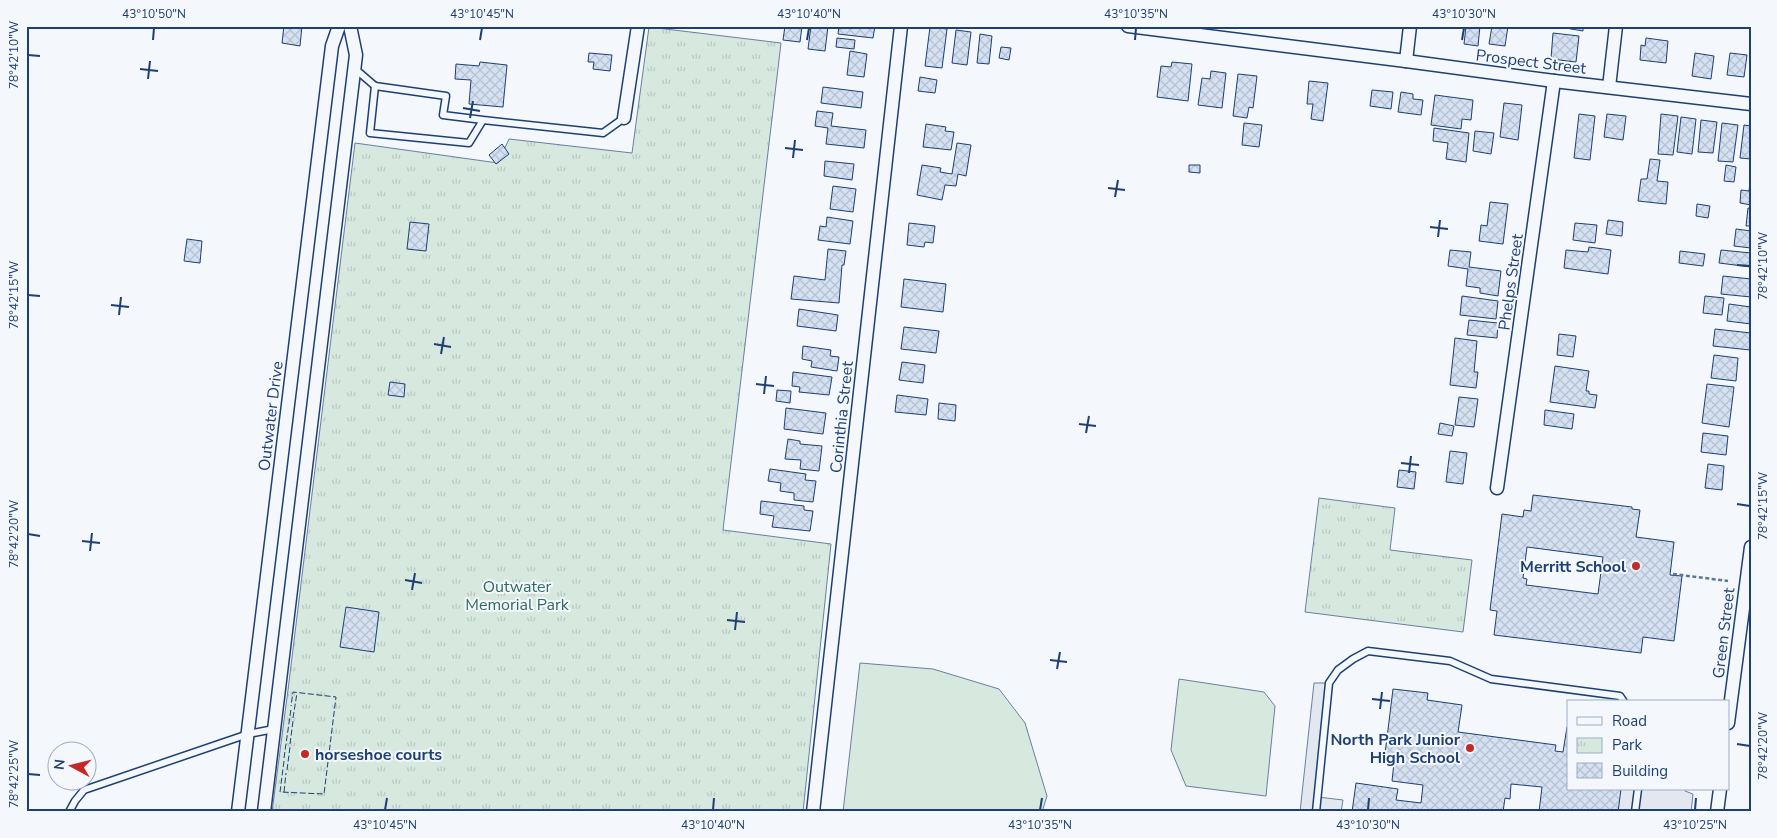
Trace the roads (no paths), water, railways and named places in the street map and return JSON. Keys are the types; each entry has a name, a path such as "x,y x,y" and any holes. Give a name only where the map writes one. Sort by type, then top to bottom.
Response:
{"street":[{"name":"Outwater Drive","path":"238,812 332,46 339,26"},
{"path":"264,812 356,55 350,26"},
{"path":"624,118 638,26"},
{"name":"Corinthia Street","path":"813,812 901,26"},
{"name":"Prospect Street","path":"1128,26 1203,30 1554,81 1751,104"},
{"path":"1406,61 1410,26"},
{"path":"1608,88 1616,26"},
{"name":"Phelps Street","path":"1497,488 1554,81"},
{"name":"Green Street","path":"1730,704 1751,547"},
{"path":"1717,812 1720,790"}],"lane":[{"path":"354,68 375,86 446,96 443,115 603,133 624,118"},
{"path":"375,86 370,132 469,143 483,120"},
{"path":"1316,812 1329,683 1338,670 1353,659 1368,652 1450,661 1491,679 1620,696 1623,700"},
{"path":"69,812 84,790 248,734 274,729"},
{"path":"1635,812 1638,790"}],"place":[{"name":"Merritt School","path":"1636,566"},
{"name":"North Park Junior High School","path":"1470,748"},
{"name":"horseshoe courts","path":"305,754"}],"park label":[{"name":"Outwater Memorial Park","path":"517,595"}]}
